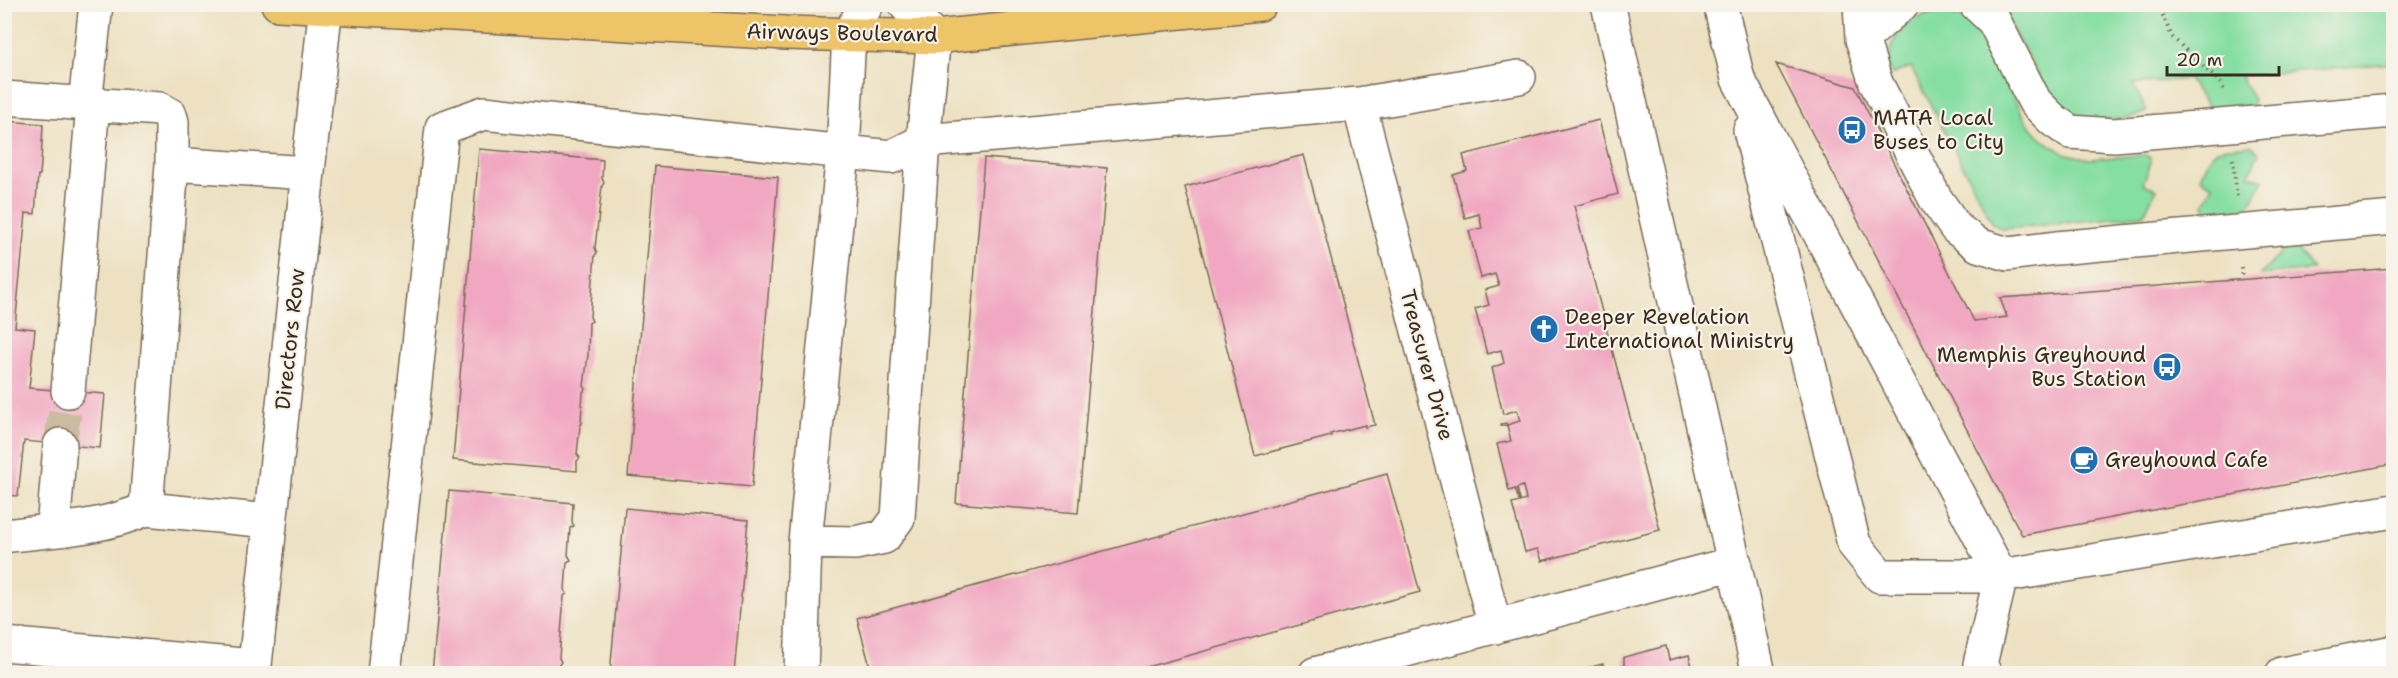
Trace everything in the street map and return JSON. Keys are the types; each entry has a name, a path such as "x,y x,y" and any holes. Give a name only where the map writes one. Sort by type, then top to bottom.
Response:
{"main road":[{"name":"Airways Boulevard","path":"278,4 785,33 934,37 1260,4"}],"street":[{"path":"68,391 96,4"},
{"path":"801,674 805,542 843,152 849,34 867,4"},
{"path":"805,542 855,543 884,537 898,518 923,141 934,37 905,4"},
{"path":"1608,4 1759,674"},
{"path":"1720,4 1854,544 1880,576 2001,576 2394,510"},
{"path":"1860,4 1862,39 1876,83 1935,198 1956,228 1978,245 2008,254 2394,218"},
{"path":"1862,39 1902,4"},
{"path":"1976,4 1994,21 2035,102 2070,132 2114,135 2394,111"},
{"name":"Directors Row","path":"254,670 326,6"},
{"path":"384,674 442,128 484,113 891,157 923,141 1359,104 1519,77"},
{"path":"1738,79 2001,576 1980,664 1985,674"},
{"path":"4,98 160,109 170,115 172,164 146,509"},
{"name":"Treasurer Drive","path":"1359,104 1495,627"},
{"path":"172,164 308,173"},
{"path":"53,530 60,445"},
{"path":"4,536 122,520 146,509 270,521"},
{"path":"1315,674 1734,563"},
{"path":"4,644 254,670"},
{"path":"2282,674 2394,652"}],"green space":[{"path":"1999,5 2393,5 2393,63 2240,76 2254,100 2250,107 2219,110 2209,108 2188,79 2133,84 2147,111 2123,118 2085,119 2070,114 2051,98"},
{"path":"1942,12 1962,18 1977,30 2027,122 2043,140 2064,153 2089,159 2145,155 2150,158 2151,162 2143,184 2157,189 2143,215 2002,229 1993,224 1911,67 1893,74 1889,70 1891,47 1902,29 1919,18"},
{"path":"2251,145 2259,153 2249,175 2263,180 2253,199 2245,208 2211,212 2207,210 2204,204 2213,185 2200,178 2213,153 2222,148"},
{"path":"2289,245 2295,246 2313,270 2260,275"}],"building":[{"path":"1776,64 1855,87 1974,321 2007,317 2000,298 2394,268 2394,464 2022,535"},
{"name":"Deeper Revelation International Ministry","path":"1599,120 1618,194 1574,206 1660,530 1542,561 1538,549 1525,552 1512,504 1526,500 1523,486 1517,488 1519,501 1515,489 1509,491 1497,444 1511,441 1507,425 1520,421 1517,410 1503,414 1492,368 1504,363 1501,350 1487,354 1475,309 1489,305 1485,290 1499,286 1495,274 1481,278 1469,231 1482,228 1479,214 1465,218 1453,175 1467,171 1463,155"},
{"path":"6,121 43,124 35,214 26,213 15,327 35,329 29,388 105,394 100,448 24,441 18,496 4,495 4,140"},
{"path":"479,149 603,160 604,183 595,248 597,253 590,317 592,321 589,323 584,386 586,389 583,392 582,423 577,454 580,458 577,461 577,471 453,460"},
{"path":"1304,155 1375,425 1365,427 1365,425 1330,434 1331,436 1255,456 1185,187"},
{"path":"984,158 1107,168 1078,513 956,503"},
{"path":"655,166 778,177 752,487 628,476"},
{"path":"1387,474 1420,592 1121,674 872,674 857,618"},
{"path":"449,491 573,503 572,522 574,526 570,528 568,555 571,560 567,562 565,590 567,594 564,596 559,658 561,662 557,674 432,674"},
{"path":"625,508 748,520 734,674 610,674"},
{"path":"1666,646 1669,660 1689,655 1694,674 1609,674 1624,669 1624,657"},
{"path":"1603,664 1608,674 1569,674 1569,673"}],"tunnel":[{"path":"60,445 68,391"}],"place":[{"name":"MATA Local Buses to City","path":"1852,130"},
{"name":"Deeper Revelation International Ministry","path":"1544,329"},
{"name":"Memphis Greyhound Bus Station","path":"2167,367"},
{"name":"Greyhound Cafe","path":"2084,460"}]}
